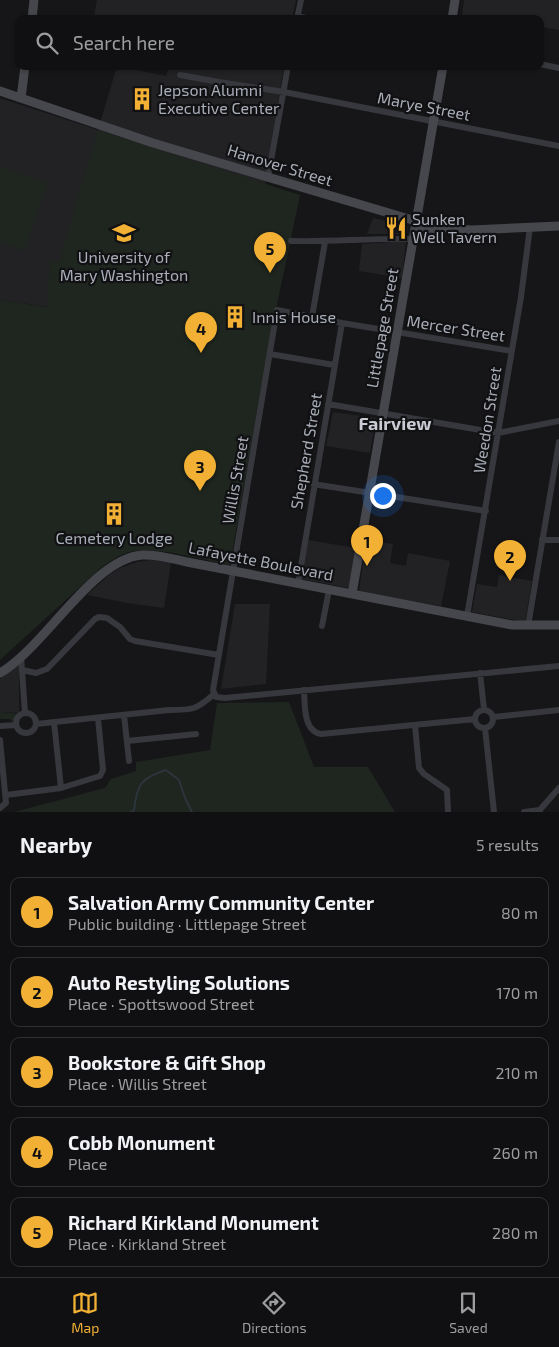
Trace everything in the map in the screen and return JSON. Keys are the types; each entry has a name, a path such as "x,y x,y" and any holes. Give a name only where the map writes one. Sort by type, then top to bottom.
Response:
{"street":[{"path":"32,15 34,0"},
{"path":"298,15 301,0"},
{"path":"453,15 455,0"},
{"path":"544,65 559,68"},
{"path":"21,98 24,70"},
{"path":"268,177 287,70"},
{"name":"Littlepage Street","path":"352,594 442,70"},
{"name":"Marye Street","path":"180,75 284,92 559,146"},
{"name":"Hanover Street","path":"0,91 120,132 416,222 471,230 559,226"},
{"name":"Weedon Street","path":"467,616 521,296 530,227"},
{"path":"291,241 325,242 383,238 413,239 422,231 447,228"},
{"path":"312,317 325,242"},
{"name":"Mercer Street","path":"277,310 396,333 512,351"},
{"name":"Willis Street","path":"214,694 213,685 234,571 277,310"},
{"name":"Shepherd Street","path":"298,584 342,323"},
{"path":"270,354 334,365"},
{"path":"328,404 498,433 559,421"},
{"path":"528,626 559,442"},
{"path":"314,484 486,511"},
{"path":"542,540 559,540"},
{"name":"Lafayette Boulevard","path":"0,673 21,656 93,582 121,560 135,556 148,555 512,625 559,625"},
{"path":"322,626 329,590"},
{"path":"23,670 36,673 47,669 73,640 99,617 107,618 114,622 135,641 219,655"},
{"path":"21,656 25,713"},
{"path":"36,724 190,710 199,707 214,694 216,697 225,698 559,666"},
{"path":"480,673 484,709"},
{"path":"304,690 308,724 317,733 475,719"},
{"path":"484,709 491,712 494,717 493,723 485,728 477,725 475,719 478,711 484,709"},
{"path":"494,717 559,710"},
{"path":"25,713 35,717 36,724 33,730 27,733 21,732 16,725 18,717 25,713"},
{"path":"124,715 129,761"},
{"path":"6,795 61,788 100,776 104,770 98,718"},
{"path":"54,722 61,788"},
{"path":"0,726 16,725"},
{"path":"415,725 420,768 424,774 447,790 448,812"},
{"path":"485,728 494,812"},
{"path":"127,741 196,734"},
{"path":"0,740 6,795 6,803 0,808"},
{"path":"524,812 539,811 559,788"}],"shaded area":[{"path":"97,0 296,0 293,15 94,15"},
{"path":"464,0 559,0 559,30 544,28 544,15 462,15"},
{"name":"University of Mary Washington","path":"116,70 137,70 166,76 168,70 283,70 265,185 212,330 0,300 0,98 98,130"},
{"path":"98,130 300,195 269,343 230,565 152,550 125,553 102,567 0,660 0,300 47,307 50,261 59,261"},
{"path":"0,167 48,183 25,251 0,242"},
{"path":"373,218 408,226 407,234 367,234"},
{"path":"406,241 402,278 359,271 362,244"},
{"path":"333,412 376,418 370,453 326,446"},
{"path":"308,540 356,548 349,588 301,579"},
{"path":"366,540 393,544 390,563 406,566 408,553 450,561 441,606 359,592"},
{"path":"151,560 171,563 164,608 87,595 110,574 120,568 137,562"},
{"path":"499,575 532,581 525,622 472,612 477,584 497,587"},
{"path":"235,604 270,604 266,684 221,689"},
{"path":"19,664 19,713 0,712 0,679"},
{"path":"289,702 314,767 368,767 395,812 14,812 105,788 111,779 136,771 136,762 210,750 217,703"},
{"path":"0,712 19,714 12,722 10,719 0,719"}],"waterway":[{"path":"131,812 134,810 137,794 142,783 151,776 166,770 179,780 192,812"}],"place":[{"name":"Jepson Alumni Executive Center","path":"142,99"},
{"name":"Sunken Well Tavern","path":"396,228"},
{"name":"University of Mary Washington","path":"124,233"},
{"name":"Richard Kirkland Monument","path":"270,273"},
{"name":"Innis House","path":"235,317"},
{"name":"Cobb Monument","path":"201,353"},
{"name":"Bookstore & Gift Shop","path":"200,491"},
{"name":"Cemetery Lodge","path":"114,514"},
{"name":"Salvation Army Community Center","path":"367,566"},
{"name":"Auto Restyling Solutions","path":"510,581"}],"district":[{"name":"Fairview","path":"395,424"}]}
